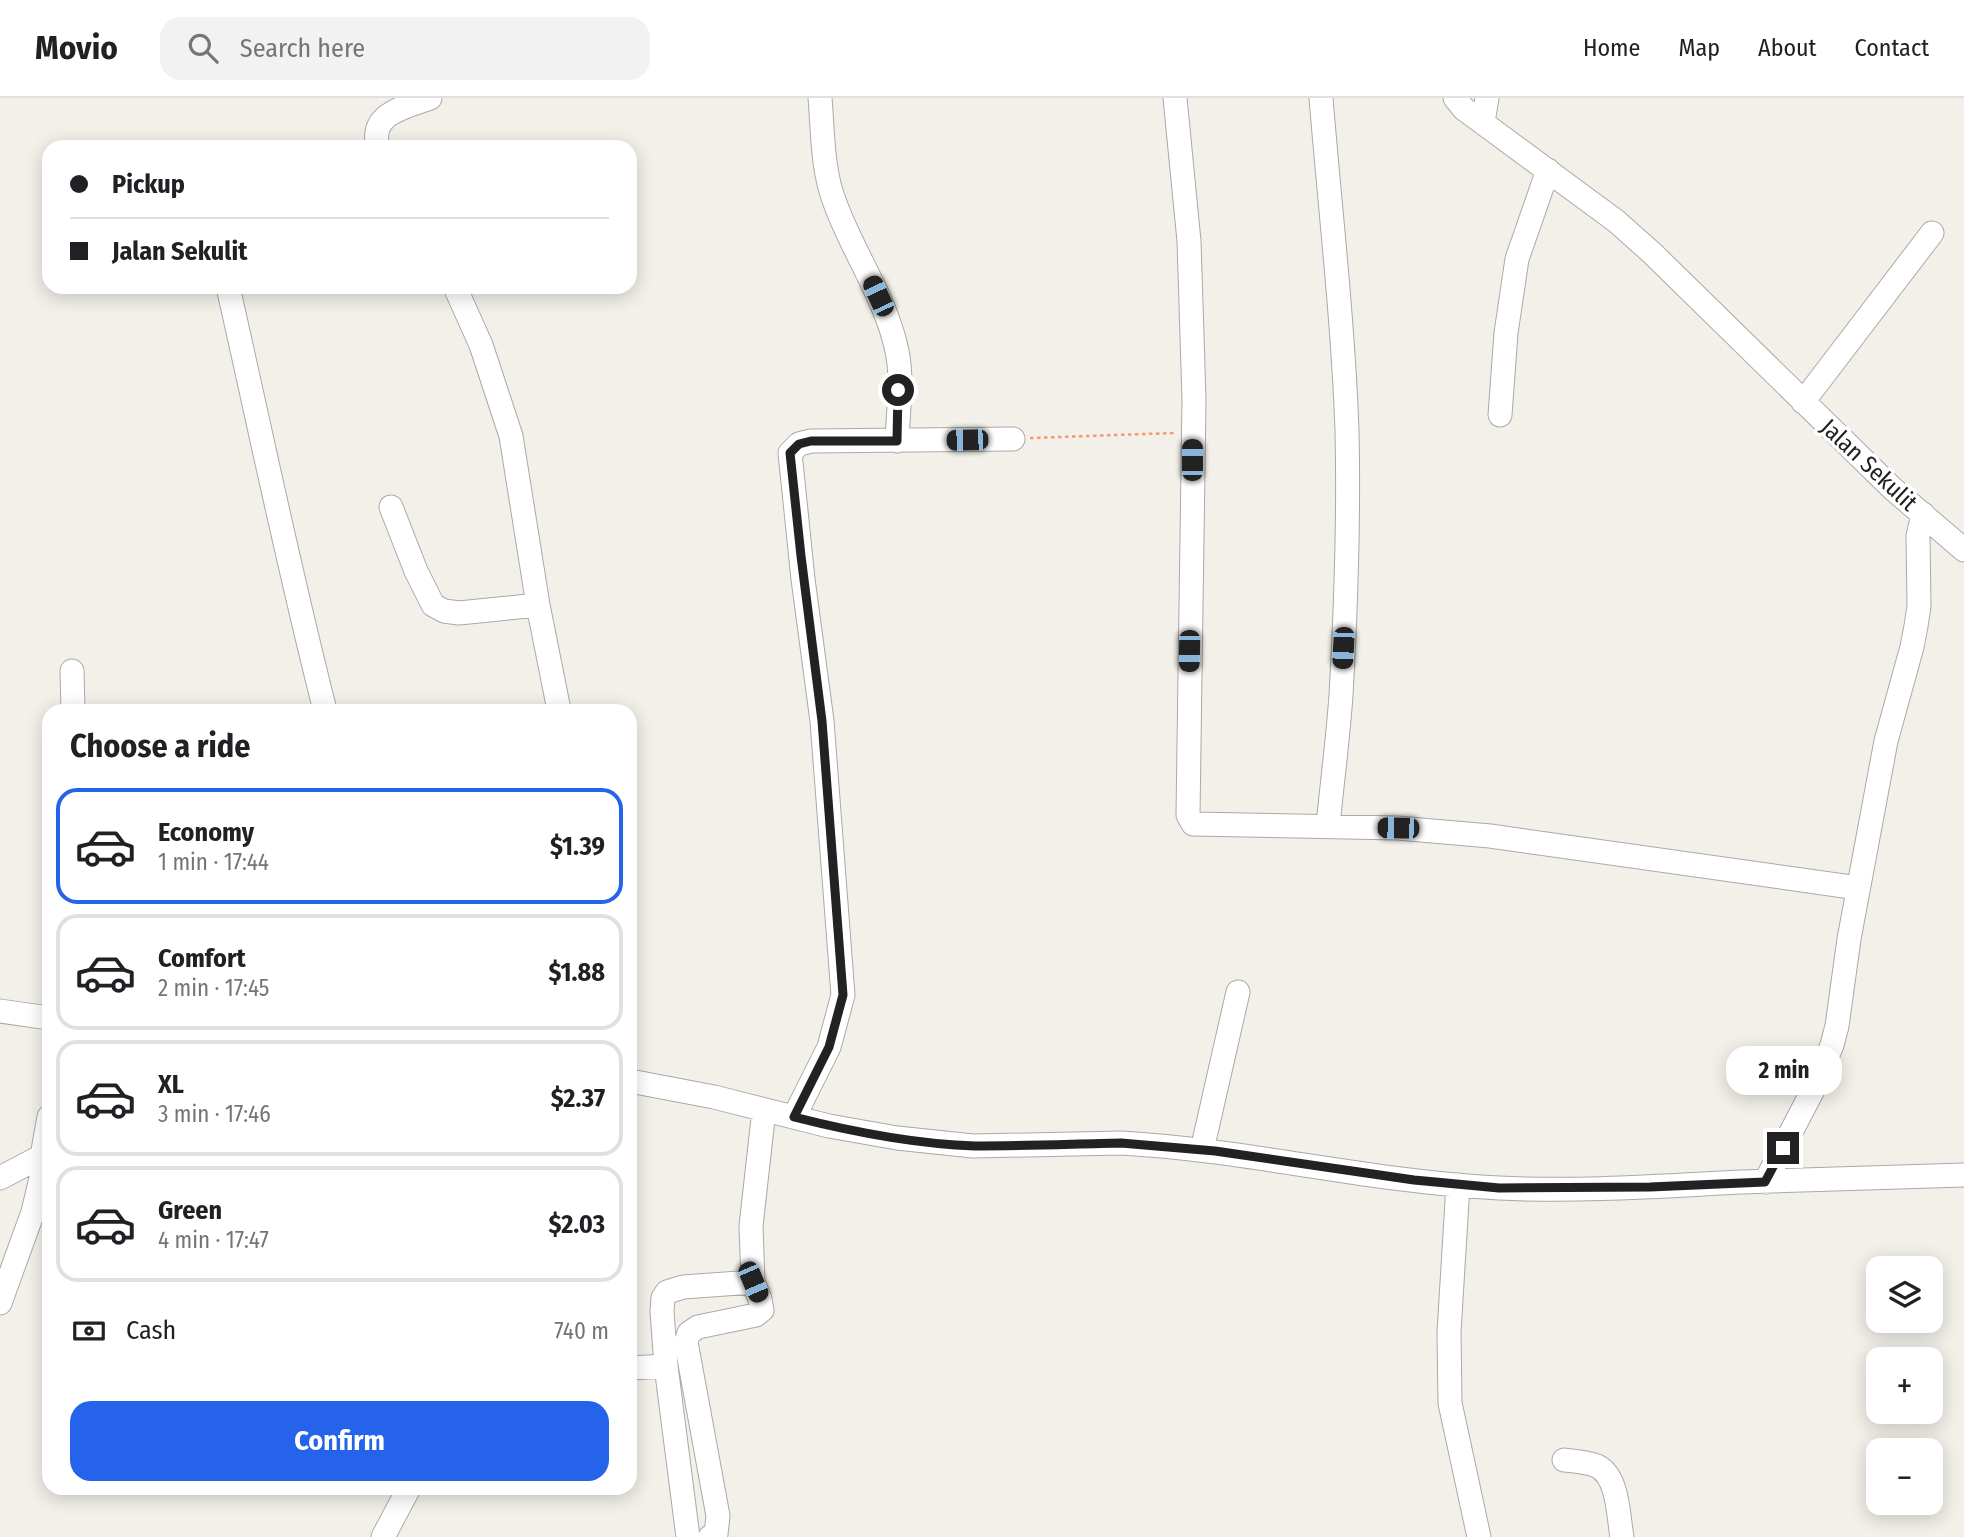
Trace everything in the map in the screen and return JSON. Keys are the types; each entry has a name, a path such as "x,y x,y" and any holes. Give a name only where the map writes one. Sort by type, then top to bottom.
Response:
{"street":[{"path":"377,140 377,130 391,113 430,98"},
{"path":"820,98 829,185 840,216 878,296 897,349 897,441"},
{"path":"1175,98 1189,241 1194,399 1188,815 1193,824 1417,829 1501,837 1858,888"},
{"path":"1321,98 1339,312 1347,464 1342,685 1328,827"},
{"name":"Jalan Sekulit","path":"1455,98 1464,109 1616,221 1893,489 1923,514 1918,536 1919,606 1916,626 1885,741 1849,939 1842,1003 1832,1045 1814,1088 1765,1182"},
{"path":"1483,122 1487,98"},
{"path":"1500,415 1506,333 1517,259 1548,170"},
{"path":"1803,402 1932,233"},
{"path":"230,294 323,704"},
{"path":"458,294 477,335 511,436 538,605 558,704"},
{"path":"794,1117 829,1047 843,995 822,721 790,453 799,444 811,441 1013,439"},
{"path":"391,507 421,582 433,604 444,611 459,612 538,605"},
{"path":"1923,514 1964,550"},
{"path":"72,671 73,704"},
{"path":"1202,1150 1238,992"},
{"path":"0,1011 42,1017"},
{"path":"637,1082 714,1097 858,1132 935,1143 973,1146 1121,1143 1202,1150 1389,1177 1499,1188 1650,1187 1964,1175"},
{"path":"710,1537 716,1534 718,1516 687,1342 689,1333 698,1326 756,1315 762,1310 753,1282 751,1226 765,1110"},
{"path":"0,1178 42,1156 42,1174 33,1212 0,1303"},
{"path":"1458,1185 1448,1387 1479,1537"},
{"path":"688,1537 666,1366 663,1297 672,1289 683,1287 753,1282"},
{"path":"637,1368 666,1366"},
{"path":"1564,1460 1594,1465 1609,1476 1613,1483 1622,1537"},
{"path":"383,1537 405,1495"}],"path":[{"path":"1013,439 1192,433"}],"route":[{"path":"898,390 897,441 811,441 799,444 790,453 822,721 843,995 829,1047 794,1117 858,1132 935,1143 973,1146 1144,1144 1215,1151 1414,1180 1499,1188 1650,1187 1765,1182 1783,1148"}]}
